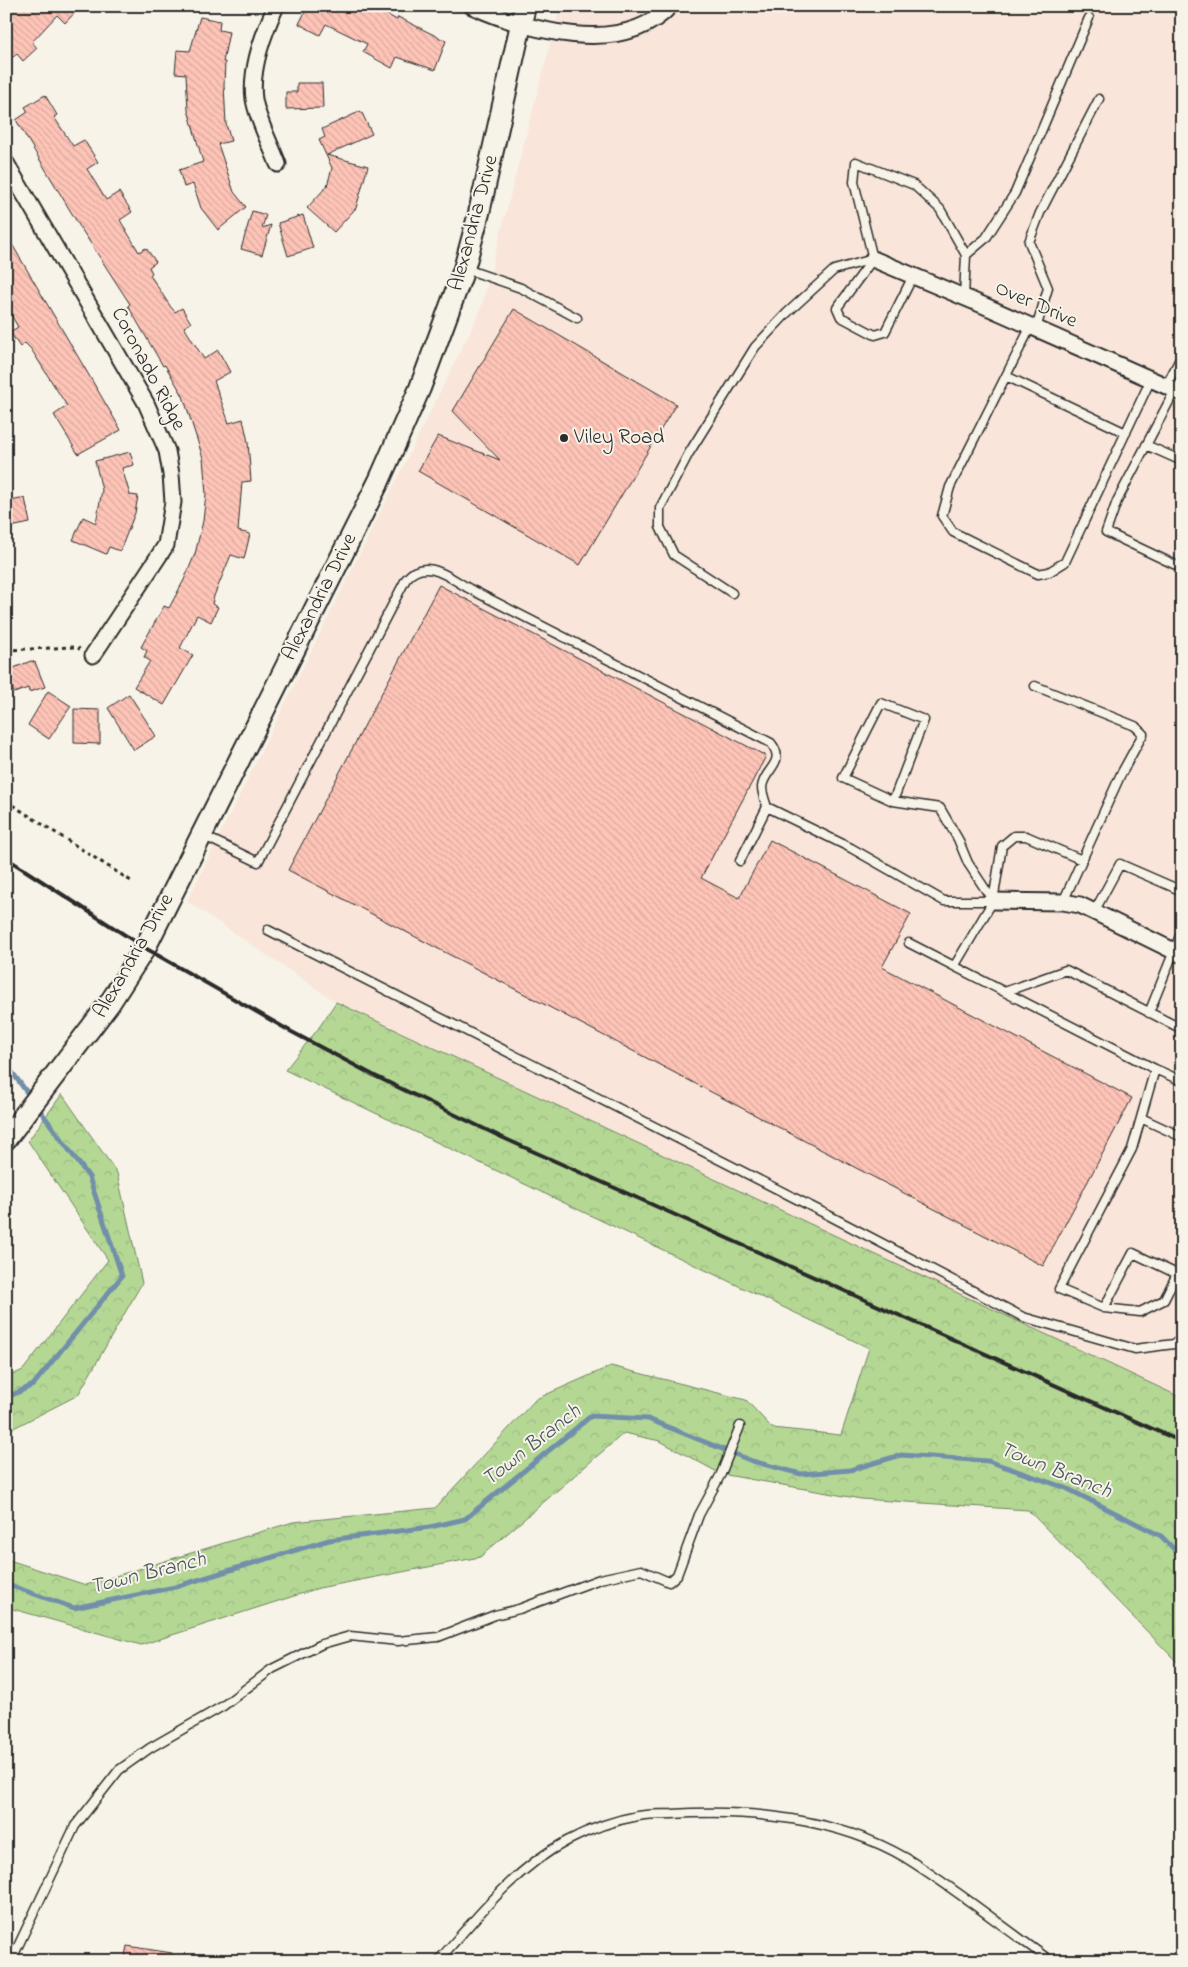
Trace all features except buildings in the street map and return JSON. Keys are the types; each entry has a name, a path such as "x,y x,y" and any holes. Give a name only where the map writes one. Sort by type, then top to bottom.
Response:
{"street":[{"path":"276,6 261,48 255,74 254,100 278,164"},
{"path":"472,6 521,26 584,34 616,34 649,23 662,16 670,6"},
{"name":"Alexandria Drive","path":"6,1139 109,1004 145,948 379,481 420,388 464,268 479,213 525,6"},
{"name":"Coronado Ridge","path":"6,163 146,403 167,451 173,502 166,545 93,655"},
{"name":"Over Drive","path":"873,259 1034,327 1174,390"},
{"path":"993,901 1063,902 1080,905 1178,953"}],"lane":[{"path":"966,255 986,238 1015,193 1089,18"},
{"path":"1099,99 1040,213 1029,242 1048,288 1034,327 1006,376 950,487 942,516 953,532 1038,574 1049,572 1065,562 1151,379"},
{"path":"873,259 854,182 856,162 914,185 940,209 966,255 964,297"},
{"path":"873,259 837,308 841,317 875,335 885,332 913,276"},
{"path":"732,592 674,555 660,527 660,508 689,453 755,347 787,313 834,270 873,259"},
{"path":"464,268 521,288 578,318"},
{"path":"1182,355 1174,390 1117,501 1106,532 1182,568"},
{"path":"1006,376 1126,433"},
{"path":"1146,445 1182,461"},
{"path":"201,835 258,862 406,579 412,572 421,569 438,570 470,589 770,743 776,750 777,758 762,786 767,807 740,862"},
{"path":"1036,686 1135,726 1143,734 1120,776 1063,902"},
{"path":"893,801 924,720 881,703 843,778 893,801 940,808 958,838 968,863 993,901"},
{"path":"767,807 851,848 944,901 993,901"},
{"path":"954,965 993,901 1002,846 1014,836 1026,836 1082,860"},
{"path":"1094,912 1120,864 1182,891"},
{"path":"268,930 819,1210 1023,1318 1135,1349 1174,1344 1182,1339"},
{"path":"1149,1013 1178,953 1182,931"},
{"path":"910,943 1007,991 1155,1069 1182,1081"},
{"path":"1007,991 1066,970 1182,1029"},
{"path":"1104,1308 1133,1254 1177,1274 1164,1300 1140,1312 1104,1308 1058,1289 1132,1149 1155,1069"},
{"path":"1141,1118 1182,1137"},
{"path":"11,1961 75,1826 119,1770 150,1748 223,1706 272,1669 322,1644 350,1636 398,1641 438,1637 487,1618 519,1609 600,1580 641,1570 669,1582 677,1575 700,1515 721,1474 740,1426"},
{"path":"438,1961 492,1900 530,1865 566,1841 591,1830 638,1816 702,1812 744,1812 803,1822 850,1833 905,1858 1051,1961"}],"path":[{"path":"6,650 74,647 93,655"},
{"path":"6,801 131,881"}],"shaded area":[{"path":"560,6 1182,6 1182,1398 336,1002 187,901 480,312"}],"green space":[{"path":"336,1002 1182,1398 1182,1667 1028,1510 861,1499 721,1474 660,1441 624,1433 480,1557 319,1588 141,1645 6,1607 6,1559 86,1585 293,1522 435,1508 536,1399 611,1366 746,1400 772,1428 841,1435 869,1348 285,1070 318,1029"},
{"path":"62,1094 117,1173 142,1283 78,1395 6,1432 6,1378 23,1370 108,1260 28,1141"}],"waterway":[{"name":"Town Branch","path":"6,1068 12,1072 31,1098"},
{"name":"Town Branch","path":"6,1398 33,1385 122,1276 89,1177 36,1105"},
{"name":"Town Branch","path":"6,1584 74,1608 175,1587 329,1540 430,1527 465,1519 591,1416 648,1419 752,1461 801,1474 850,1470 901,1455 988,1461 1066,1488 1161,1536 1182,1557"}],"railway":[{"path":"6,858 145,948 290,1031 375,1076 499,1136 1182,1442"}],"place":[{"name":"Viley Road","path":"564,438"}]}
